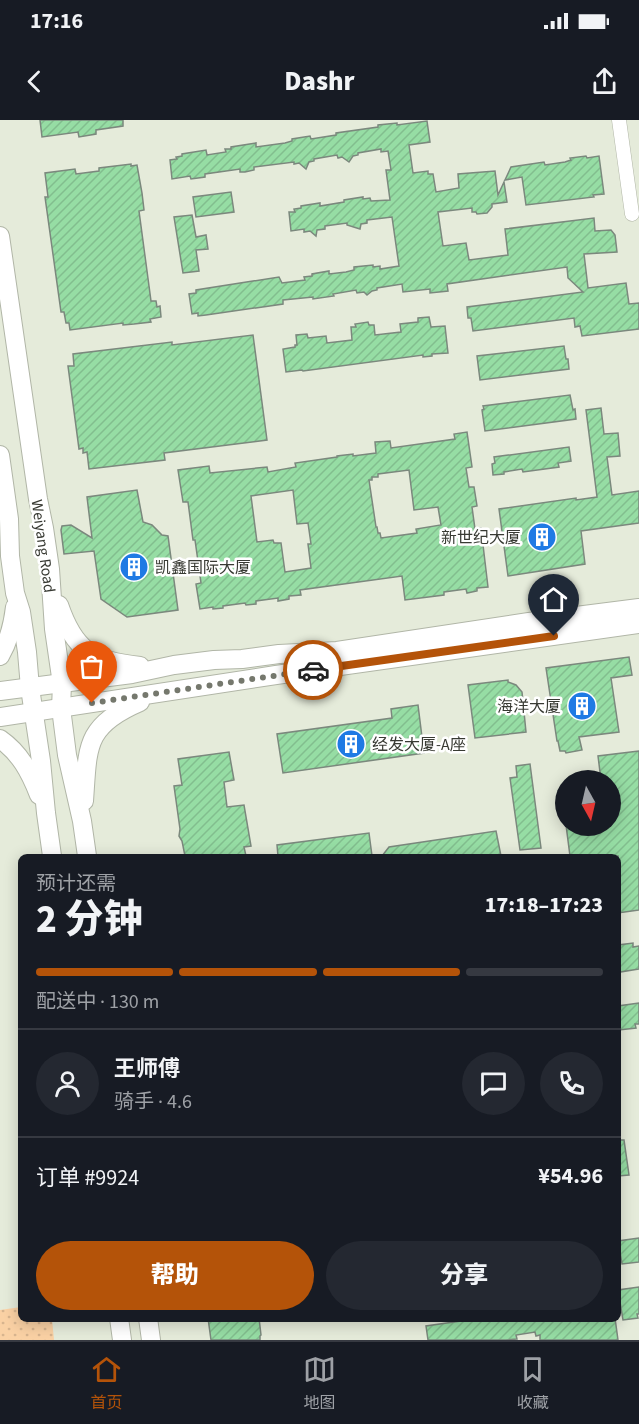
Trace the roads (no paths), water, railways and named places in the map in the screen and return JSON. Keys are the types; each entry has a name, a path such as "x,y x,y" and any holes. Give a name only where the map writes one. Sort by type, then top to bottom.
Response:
{"main road":[{"name":"Weiyang Road","path":"0,236 50,569 67,754 87,854"},
{"name":"Weiyang Road","path":"0,455 9,519 10,556 24,632 52,854"},
{"path":"50,569 65,623 77,642 96,657 106,661 143,667 337,651 639,608"},
{"path":"0,656 14,619 15,593"},
{"path":"0,717 639,624"},
{"path":"0,692 132,674 174,665"},
{"path":"82,821 86,765 93,736 115,714 143,701 182,690"},
{"path":"0,738 21,758 35,784 45,813"},
{"path":"119,1322 122,1340"},
{"path":"149,1322 151,1340"}],"street":[{"path":"619,120 632,214"}],"place":[{"name":"新世纪大厦","path":"542,537"},
{"name":"凯鑫国际大厦","path":"134,567"},
{"name":"海洋大厦","path":"582,706"},
{"name":"经发大厦-A座","path":"351,744"}]}
